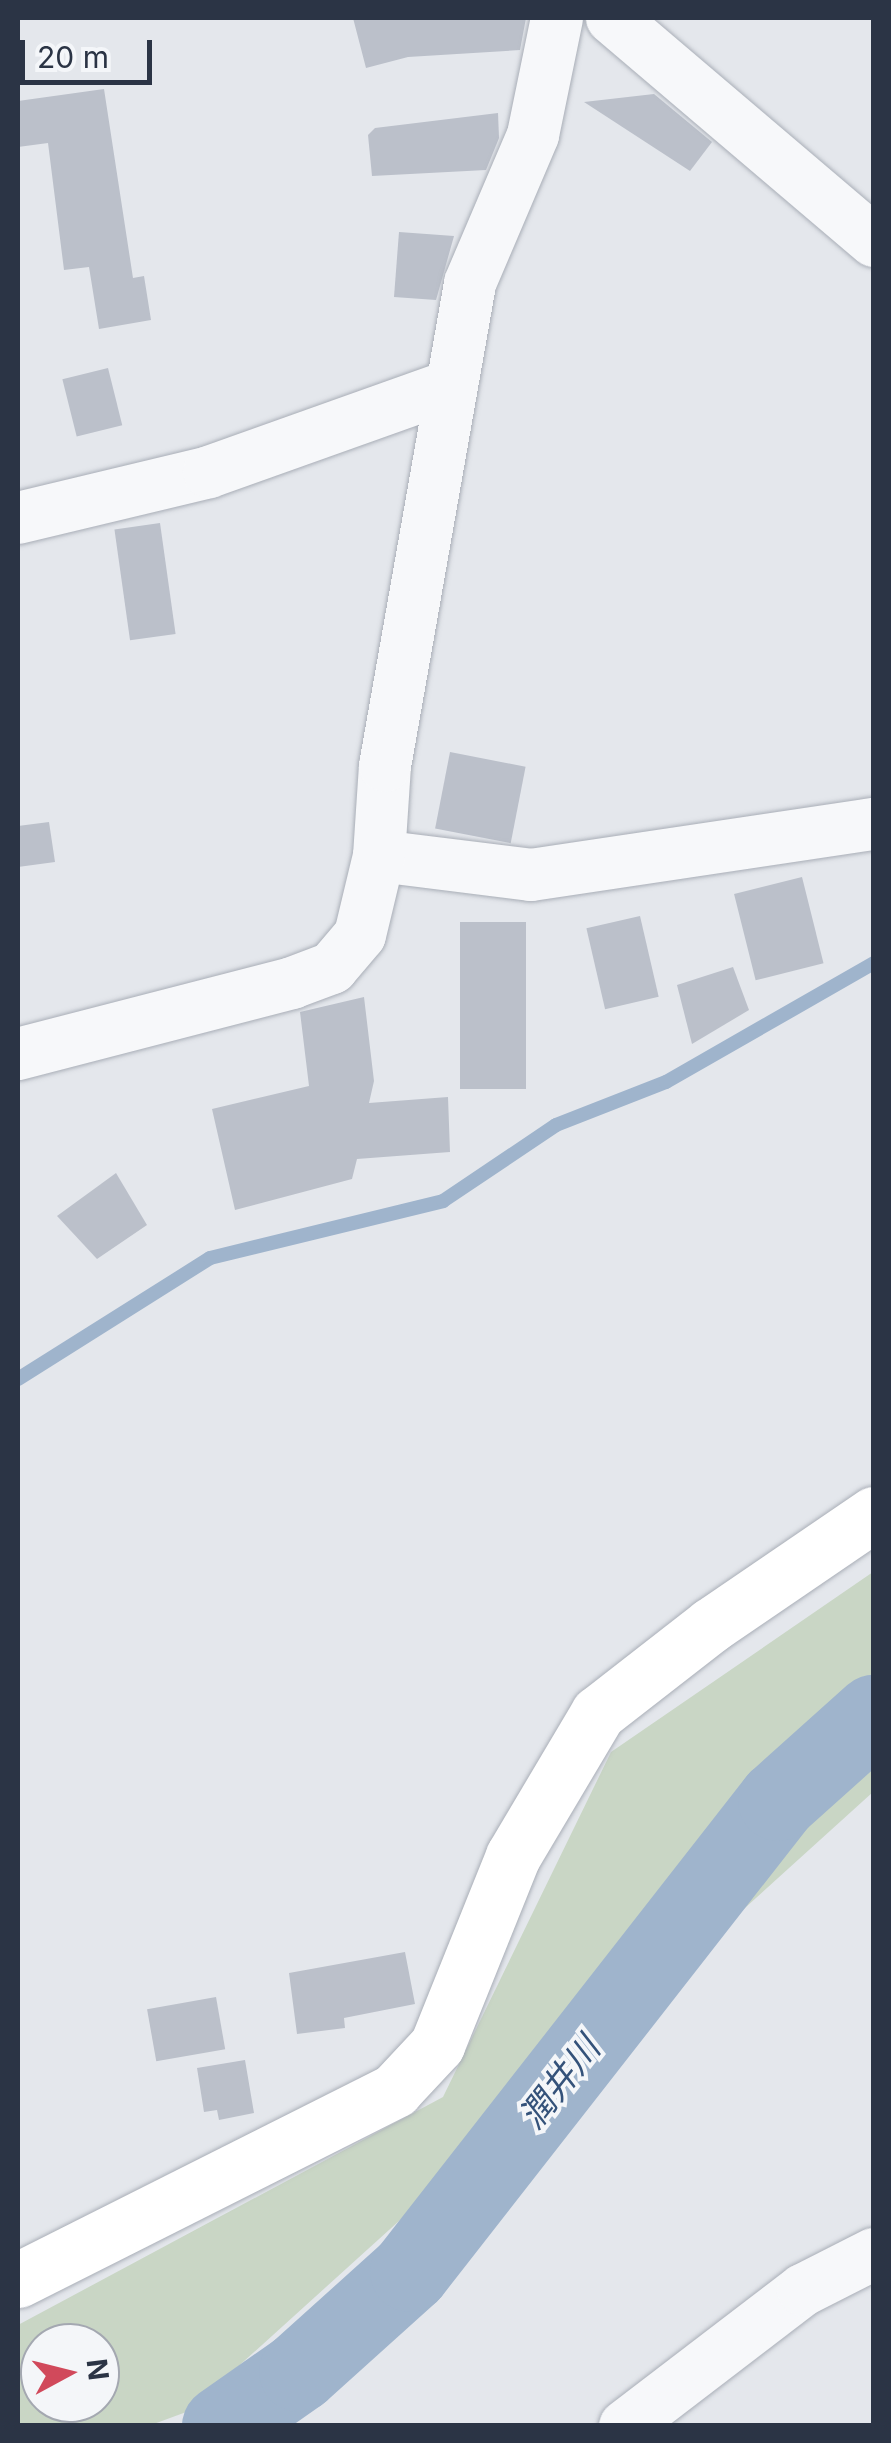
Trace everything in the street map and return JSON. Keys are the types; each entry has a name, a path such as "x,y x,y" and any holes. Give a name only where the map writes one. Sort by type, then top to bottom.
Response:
{"street":[{"path":"18,1054 237,999 332,968 360,935 379,856 385,766 448,386 470,283 533,134 557,18"},
{"path":"612,18 874,242"},
{"path":"18,518 210,472 448,386"},
{"path":"379,856 531,875 874,824"},
{"path":"18,2280 395,2090 437,2046 512,1856 598,1713 710,1625 874,1514"},
{"path":"625,2426 803,2290 874,2254"}],"green space":[{"path":"873,1572 873,1792 189,2411 151,2425 18,2425 18,2325 20,2423 120,2423 120,2323 22,2323 443,2097 611,1752"}],"building":[{"path":"353,18 526,18 520,50 408,57 366,68"},
{"path":"104,89 133,278 144,276 151,320 99,329 89,267 64,270 48,143 18,147 18,101"},
{"path":"654,94 712,142 690,171 584,102"},
{"path":"498,113 499,138 486,170 372,176 368,135 375,128"},
{"path":"399,232 454,236 436,300 394,297"},
{"path":"108,368 122,425 77,437 62,379"},
{"path":"160,523 176,634 130,640 114,529"},
{"path":"450,752 526,767 511,843 435,829"},
{"path":"49,822 55,862 18,867 18,826"},
{"path":"802,877 824,963 756,980 734,894"},
{"path":"640,916 659,997 605,1009 586,928"},
{"path":"460,922 526,922 526,1089 460,1089"},
{"path":"733,967 749,1010 692,1044 677,985"},
{"path":"364,997 374,1081 369,1103 448,1097 450,1152 357,1159 352,1179 235,1210 212,1109 309,1086 300,1012"},
{"path":"116,1173 147,1225 97,1259 57,1216"},
{"path":"405,1952 415,2004 344,2018 345,2028 297,2034 289,1973"},
{"path":"216,1997 225,2049 156,2061 147,2009"},
{"path":"245,2060 254,2113 219,2120 217,2110 204,2112 197,2068"}],"waterway":[{"path":"18,1379 210,1258 443,1201 556,1125 666,1082 874,963"},
{"name":"潤井川","path":"222,2426 299,2372 410,2272 778,1801 874,1715"}]}
